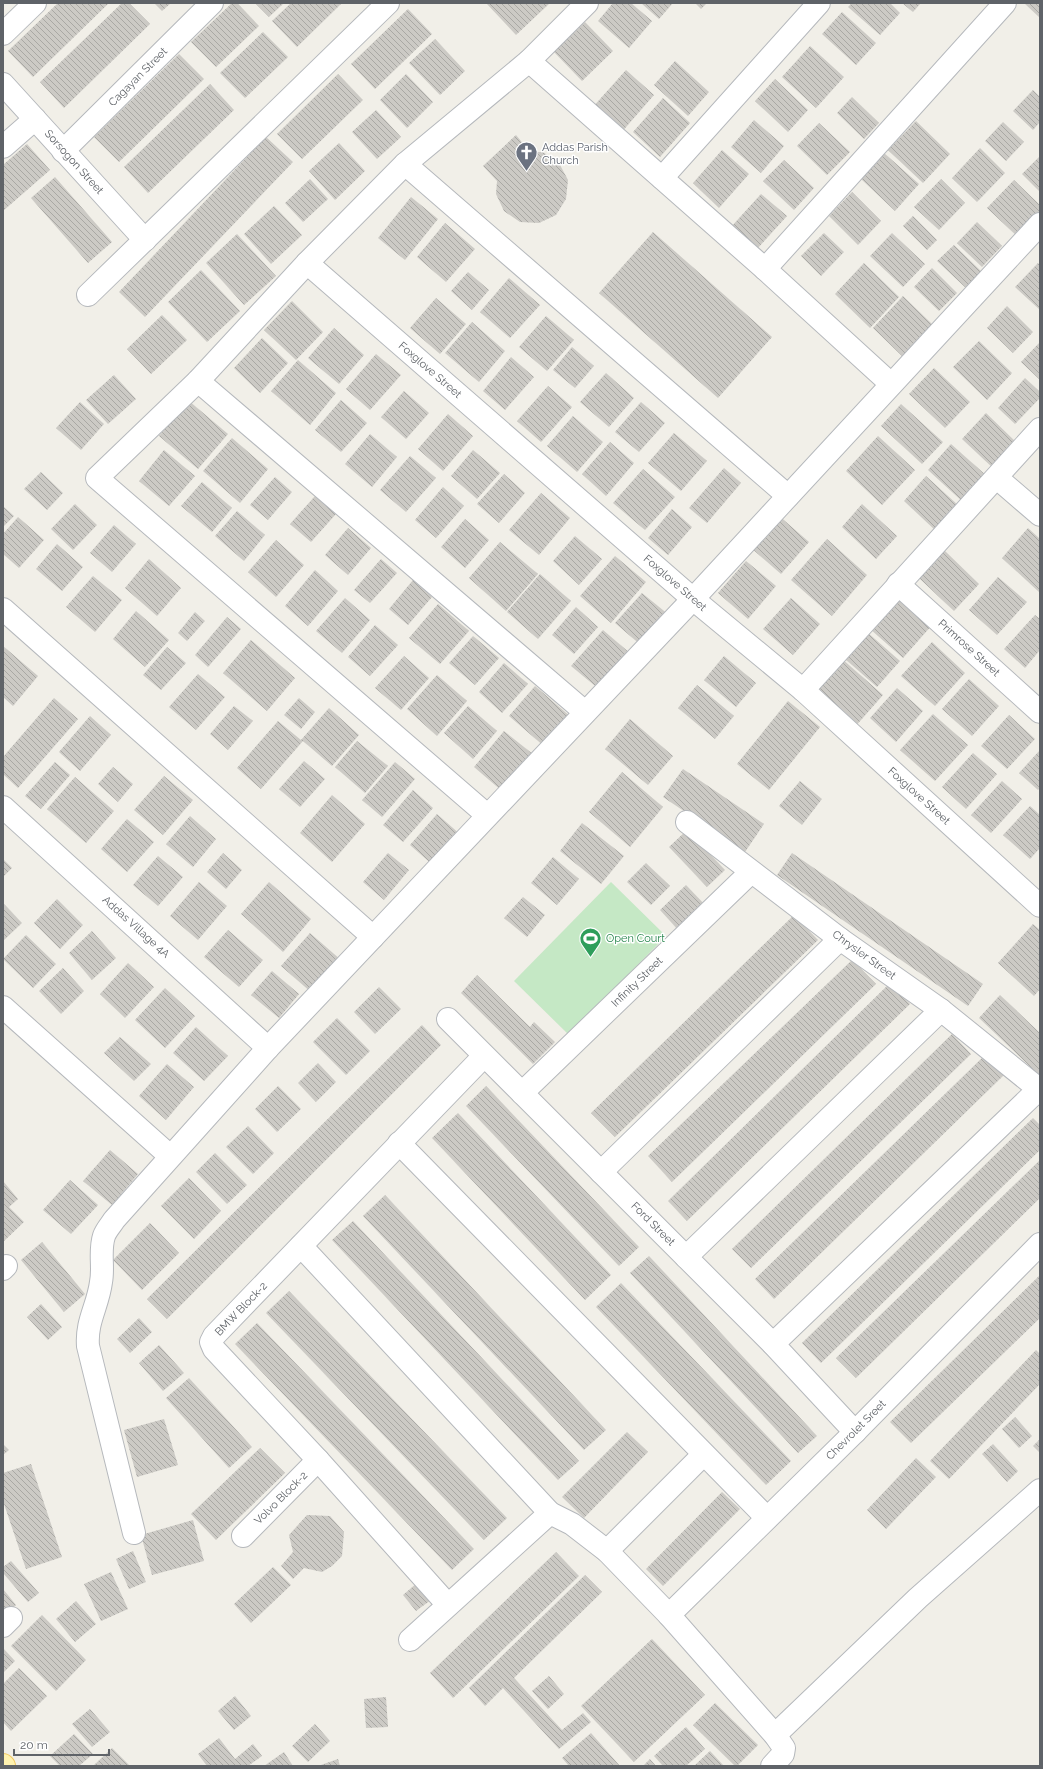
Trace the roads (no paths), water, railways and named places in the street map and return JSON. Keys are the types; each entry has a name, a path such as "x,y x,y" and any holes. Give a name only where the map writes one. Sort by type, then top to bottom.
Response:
{"street":[{"path":"3,34 35,3"},
{"name":"Cagayan Street","path":"64,151 212,3"},
{"path":"88,295 388,3"},
{"path":"487,815 97,478 198,381 307,263 404,164 529,61 587,3"},
{"path":"662,178 819,3"},
{"path":"765,269 1005,3"},
{"path":"529,61 765,269 891,384"},
{"name":"Sorsogon Street","path":"3,84 145,240"},
{"path":"3,147 35,119"},
{"path":"404,164 788,496"},
{"path":"134,1533 88,1346 87,1332 97,1304 102,1281 101,1258 104,1235 114,1220 268,1048 693,599 1040,224"},
{"name":"Foxglove Street","path":"307,263 693,599 803,690 1040,906"},
{"path":"198,381 585,712"},
{"path":"803,690 1040,429"},
{"path":"997,478 1040,515"},
{"name":"Primrose Street","path":"898,584 1040,712"},
{"path":"3,609 373,937"},
{"name":"Addas Village 4A","path":"3,807 268,1048"},
{"name":"Chrysler Street","path":"687,822 840,939 941,1010 1039,1089"},
{"name":"Infinity Street","path":"522,1093 751,872"},
{"path":"601,1172 840,939"},
{"path":"3,1007 170,1156"},
{"path":"686,1257 941,1010"},
{"name":"Ford Street","path":"448,1019 773,1344 855,1432"},
{"name":"BMW Block-2","path":"448,1605 318,1460 214,1349 211,1342 214,1336 484,1056"},
{"path":"773,1344 1039,1089"},
{"path":"399,1143 766,1518"},
{"name":"Chevrolet Sreet","path":"669,1615 855,1432 1040,1244"},
{"path":"301,1246 550,1513 572,1524 607,1551 669,1615 775,1735 784,1748 783,1754 772,1766"},
{"path":"607,1551 704,1455"},
{"name":"Volvo Block-2","path":"243,1536 318,1460"},
{"path":"775,1735 918,1598 1040,1490"},
{"path":"410,1640 550,1513"}],"place":[{"name":"Addas Parish Church","path":"527,172"},
{"name":"Open Court","path":"590,958"}]}
